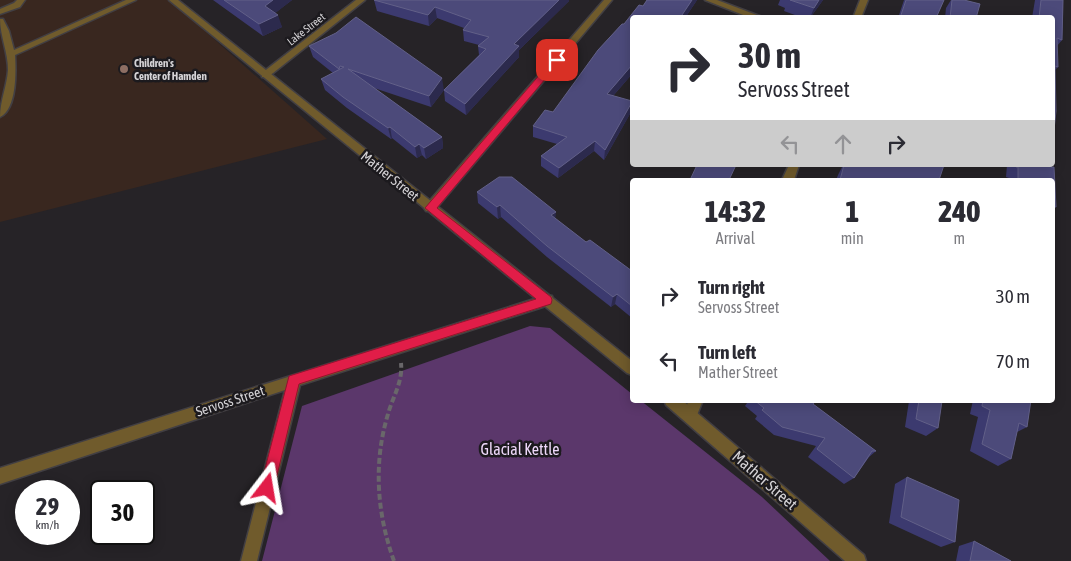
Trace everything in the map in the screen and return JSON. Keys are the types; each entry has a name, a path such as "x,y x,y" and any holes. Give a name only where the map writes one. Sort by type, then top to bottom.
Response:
{"street":[{"name":"Mather Street","path":"173,0 630,367"},
{"name":"Lake Street","path":"265,75 361,0"},
{"path":"430,208 608,0"},
{"path":"709,0 752,15"},
{"path":"857,15 864,0"},
{"name":"Servoss Street","path":"0,476 546,300"},
{"path":"249,561 294,380"},
{"name":"Mather Street","path":"675,403 858,561"},
{"path":"690,415 695,403"}],"lane":[{"path":"0,12 17,5 21,0"},
{"path":"12,54 132,0"},
{"path":"0,21 12,54 10,97 0,114"}],"path":[{"path":"394,561 379,516 378,484 383,436 403,371 399,347"}],"shaded area":[{"name":"Children's Center of Hamden","path":"0,0 170,0 327,139 0,222"}],"green space":[{"name":"Glacial Kettle","path":"530,326 550,328 630,392 630,403 644,403 762,497 830,561 262,561 302,406"}],"building":[{"path":"224,0 273,0 265,6 278,15 259,24"},
{"path":"374,0 559,0 514,44 519,46 465,104 444,90 486,49 478,46 489,37 463,30 471,20 435,7 428,15"},
{"path":"647,0 692,0 682,15 631,15 639,5 643,6"},
{"path":"790,0 819,0 814,8"},
{"path":"906,0 944,0 937,15 901,15"},
{"path":"952,0 964,0 980,4 977,15 950,15"},
{"path":"1041,0 1063,0 1062,40 1057,38 1058,67 1055,66 1055,15 1039,15"},
{"path":"630,16 630,67 607,94 630,100 630,106 605,150 595,141 559,168 541,156 567,137 533,126 545,110 553,112 598,50"},
{"path":"356,17 442,78 429,96 348,69 442,137 424,148 419,144 415,147 390,127 388,128 343,97 321,79 344,67 340,66 339,69 309,46 336,33"},
{"path":"1055,66 1056,111 1055,120"},
{"path":"696,167 735,167 730,178 691,178"},
{"path":"843,167 943,167 940,178 841,178"},
{"path":"1018,167 1054,167 1055,178 1018,178"},
{"path":"499,177 512,177 556,212 551,215 586,242 590,240 630,270 630,304 617,294 613,297 547,246 500,205 497,207 477,192"},
{"path":"758,403 814,403 876,451 872,451 854,478 817,449 825,438 782,427 762,410 764,408"},
{"path":"919,403 942,403 938,428 916,419"},
{"path":"982,403 1031,403 1027,427 1019,423 1011,459 982,444 990,410 982,406"},
{"path":"907,477 959,500 955,542 901,517"},
{"path":"974,541 1011,561 970,561"}],"place":[{"name":"Children's Center of Hamden","path":"124,69"}],"route":[{"path":"267,488 294,380 546,300 430,208 557,60"}]}
